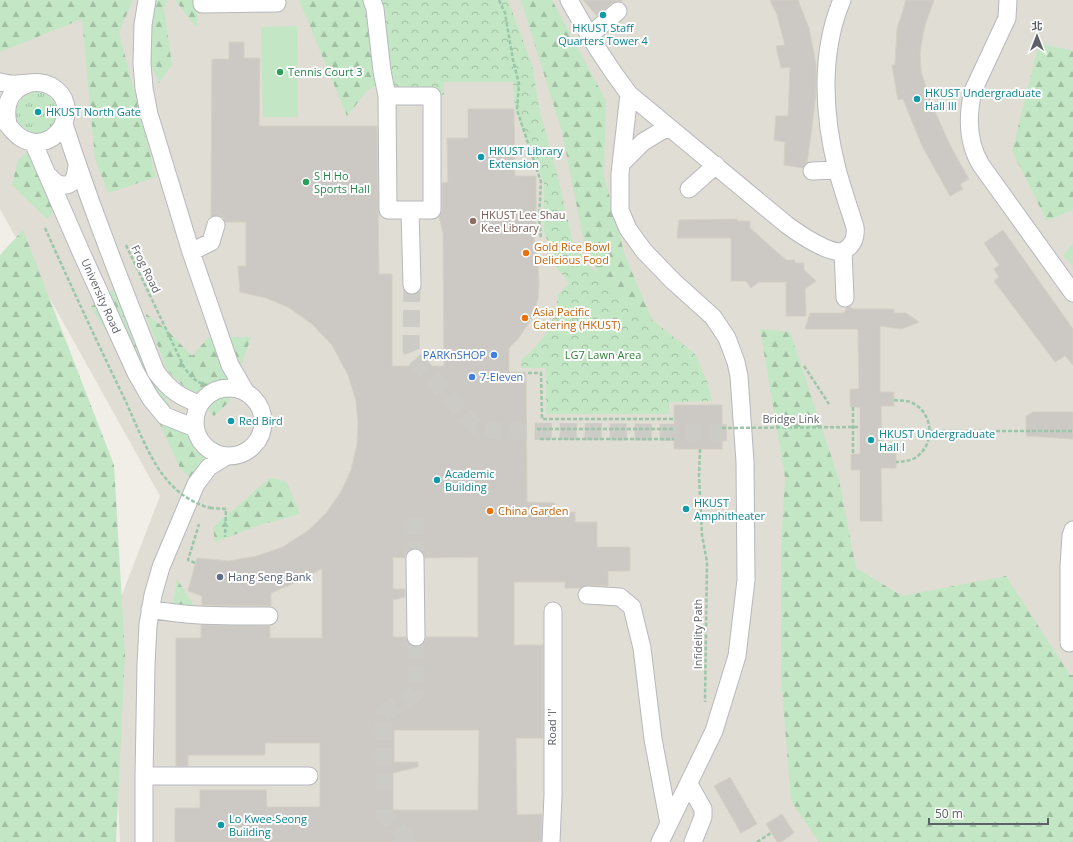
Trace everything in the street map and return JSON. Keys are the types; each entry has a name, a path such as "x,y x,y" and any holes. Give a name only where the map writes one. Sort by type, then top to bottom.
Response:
{"street":[{"path":"147,0 143,25 142,62 144,88 149,114 191,252 226,377 254,399 261,409 264,420 262,432 257,443 248,452 237,456 225,457 215,454 207,449 197,436 195,416 199,404 206,396 215,391 226,377"},
{"path":"202,0 202,4 277,3"},
{"path":"372,0 375,9 382,71 387,96 388,210 432,210 432,96 387,96"},
{"path":"569,0 589,36 616,78 629,94 787,225 810,241 834,251 843,251 852,244 856,234 837,170 830,138 826,82 832,33 842,0"},
{"path":"1008,0 1006,18 977,75 969,113 971,145 981,165 1073,293"},
{"path":"589,36 618,11"},
{"name":"University Road","path":"0,82 10,84 32,82 43,83 52,87 60,94 65,103 66,114 64,124 77,165 107,248 156,372 166,386 177,394 199,404"},
{"path":"32,82 13,92 8,102 4,119 14,133 23,139 33,142 43,142 52,138 59,132 64,124"},
{"path":"629,94 620,174 620,210 628,229 644,251 668,276 713,317 727,338 734,356 739,376 745,462 746,580 737,656 714,731 690,784 660,842"},
{"path":"622,163 642,142 668,127"},
{"name":"University Road","path":"33,142 136,373 151,399 165,416 195,428"},
{"path":"47,174 58,184 66,185 72,183 76,177 77,165"},
{"path":"689,189 716,165"},
{"path":"812,171 837,170"},
{"path":"410,210 412,285"},
{"path":"191,252 212,242 216,225"},
{"path":"843,251 845,298"},
{"path":"203,475 207,449"},
{"path":"144,842 146,665 150,609 161,567 196,484 208,467 225,457"},
{"path":"1069,643 1069,566 1071,536 1073,530"},
{"path":"416,558 416,637"},
{"path":"587,595 620,597 632,607 642,648 652,739 669,824"},
{"path":"150,609 168,613 199,616 270,616"},
{"name":"Road 'I'","path":"551,842 553,795 553,611"},
{"path":"144,776 309,776"},
{"path":"690,784 703,809 703,817 693,842"}],"path":[{"path":"499,0 505,13 513,60 520,84 517,110 541,182 539,217 541,239"},
{"path":"45,228 152,458 162,475 175,490 192,501 204,506 226,509 225,537"},
{"name":"Frog Road","path":"125,244 184,367 192,378 202,384 214,386 221,379 226,377"},
{"path":"804,366 829,404"},
{"path":"528,373 540,373 542,419 674,419"},
{"path":"894,400 909,402 920,408 928,419 930,432 925,448 915,458 907,461 896,462"},
{"path":"853,407 853,454"},
{"name":"Bridge Link","path":"722,428 860,427"},
{"path":"537,429 674,429"},
{"path":"930,432 1073,431"},
{"path":"540,439 674,439"},
{"name":"Infidelity Path","path":"700,449 699,477 702,535 707,562 706,681 704,708"},
{"path":"202,513 204,506"},
{"path":"195,563 188,560 200,519"},
{"path":"757,842 771,833"}],"shaded area":[{"path":"0,0 1073,0 1073,842 120,842 110,626 160,496 0,209"}],"green space":[{"path":"0,0 133,0 119,32 156,177 108,193 95,159 82,19 0,52"},
{"path":"155,0 167,0 164,9 172,65 159,83 147,55"},
{"path":"175,0 197,0 197,28"},
{"path":"299,0 389,0 405,66 367,91 347,116"},
{"name":"LG7 Lawn Area","path":"382,0 508,0 532,65 540,112 557,174 573,242 587,264 624,297 695,354 707,381 712,401 669,402 669,414 546,414 546,368 521,368 521,360 531,352 549,330 556,309 558,295 569,283 554,264 544,231 544,183 515,109 513,82 444,82 444,95 390,95 389,58"},
{"path":"521,0 552,0 606,101 604,176 625,256 674,371 621,332 583,237 562,132"},
{"name":"Tennis Court 3","path":"297,26 298,117 263,117 261,27"},
{"path":"1039,43 1073,51 1073,210 1047,221 1012,151"},
{"path":"36,92 51,98 57,113 51,128 36,134 21,128 15,113 21,98"},
{"path":"31,149 65,201 47,219 12,185 18,160"},
{"path":"23,230 114,465 125,654 116,842 0,842 0,255"},
{"path":"1073,244 1073,266 1063,255"},
{"path":"113,289 181,429 219,443 201,489 180,468 141,383 91,307"},
{"path":"145,313 166,329 192,356 209,337 251,337 229,402 214,416 167,370"},
{"path":"760,329 790,332 839,480 856,568 902,596 1006,576 1070,675 1073,675 1073,842 819,842 791,801 781,676 781,546 785,478"},
{"path":"270,478 286,481 300,514 260,525 215,542 213,527"},
{"path":"177,579 194,606 193,616 171,613"}],"building":[{"path":"583,0 623,0 621,2 617,1 612,3 597,16"},
{"path":"770,0 798,0 809,28 816,65 816,93 807,163 803,168 784,165 785,142 774,140 776,116 788,116 790,67 781,68 776,46 785,45 777,15"},
{"name":"HKUST Undergraduate Hall III","path":"906,0 934,0 925,25 922,40 920,53 921,71 936,114 951,147 969,179 960,184 963,189 950,196 922,146 903,99 898,100 892,65 895,65 897,29"},
{"name":"Academic Building","path":"229,42 244,42 244,58 260,58 259,126 377,126 379,274 392,274 392,366 444,366 443,233 439,217 442,210 442,183 448,182 447,138 468,138 468,109 514,109 515,176 536,176 536,227 532,227 538,261 538,298 535,311 528,324 518,339 509,348 509,372 526,372 527,502 555,503 555,512 575,512 575,522 597,522 597,547 630,547 630,571 608,571 608,586 588,585 580,588 565,588 565,582 514,582 514,645 543,645 543,738 516,738 517,815 542,814 541,842 175,842 175,808 200,808 200,790 266,790 267,807 320,807 320,743 265,743 265,755 188,755 188,766 176,766 176,638 201,638 201,625 270,626 270,638 322,638 322,568 304,579 271,593 271,606 202,605 202,596 188,591 197,558 229,561 257,556 283,547 309,530 327,512 342,490 351,470 357,445 358,423 356,401 348,375 332,345 312,324 288,307 266,298 240,292 238,266 246,266 246,222 225,222 223,218 219,216 211,217 212,59 229,59","holes":["415,548 420,549 425,558 478,557 478,637 426,637 425,642 416,647 411,646 406,637 393,637 393,600 405,597 405,589 393,589 393,557 405,558 406,553","394,730 479,730 478,810 393,810 393,773 418,767 418,762 394,762"]},
{"path":"737,219 737,221 750,221 750,228 786,260 795,260 795,263 804,263 804,270 816,281 805,289 806,316 786,316 786,282 759,282 751,288 746,281 731,281 731,238 677,238 679,220"},
{"path":"1003,230 1073,329 1073,365 1065,356 1055,362 994,281 999,277 994,269 999,265 984,243"},
{"name":"HKUST Undergraduate Hall I","path":"847,307 853,309 894,309 894,313 906,313 919,322 902,329 880,326 880,392 894,392 894,406 881,406 882,453 896,453 896,468 881,468 882,521 860,521 860,470 851,470 851,454 860,454 860,407 850,407 850,389 859,389 858,329 805,329 810,313 844,313"},
{"path":"674,405 722,405 722,449 674,449"},
{"path":"1033,412 1073,412 1073,439 1026,436 1026,416"},
{"path":"730,777 757,824 741,833 714,786"},
{"path":"782,814 794,833 781,842 777,842 766,824"}],"tunnel":[{"path":"412,285 411,349 415,359 475,426 496,431 743,433"},
{"path":"415,518 415,558"},
{"path":"384,790 383,714 416,693 416,637"},
{"path":"384,809 384,814 405,837 405,842"}],"place":[{"name":"HKUST Staff Quarters Tower 4","path":"603,15"},
{"name":"Tennis Court 3","path":"280,72"},
{"name":"HKUST Undergraduate Hall III","path":"917,99"},
{"name":"HKUST North Gate","path":"38,112"},
{"name":"HKUST Library Extension","path":"481,157"},
{"name":"S H Ho Sports Hall","path":"306,182"},
{"name":"HKUST Lee Shau Kee Library","path":"473,221"},
{"name":"Gold Rice Bowl Delicious Food","path":"526,253"},
{"name":"Asia Pacific Catering (HKUST)","path":"525,318"},
{"name":"PARKnSHOP","path":"494,355"},
{"name":"7-Eleven","path":"472,377"},
{"name":"Red Bird","path":"231,421"},
{"name":"HKUST Undergraduate Hall I","path":"871,440"},
{"name":"Academic Building","path":"437,480"},
{"name":"HKUST Amphitheater","path":"686,509"},
{"name":"China Garden","path":"490,511"},
{"name":"Hang Seng Bank","path":"220,577"},
{"name":"Lo Kwee-Seong Building","path":"221,825"}]}
